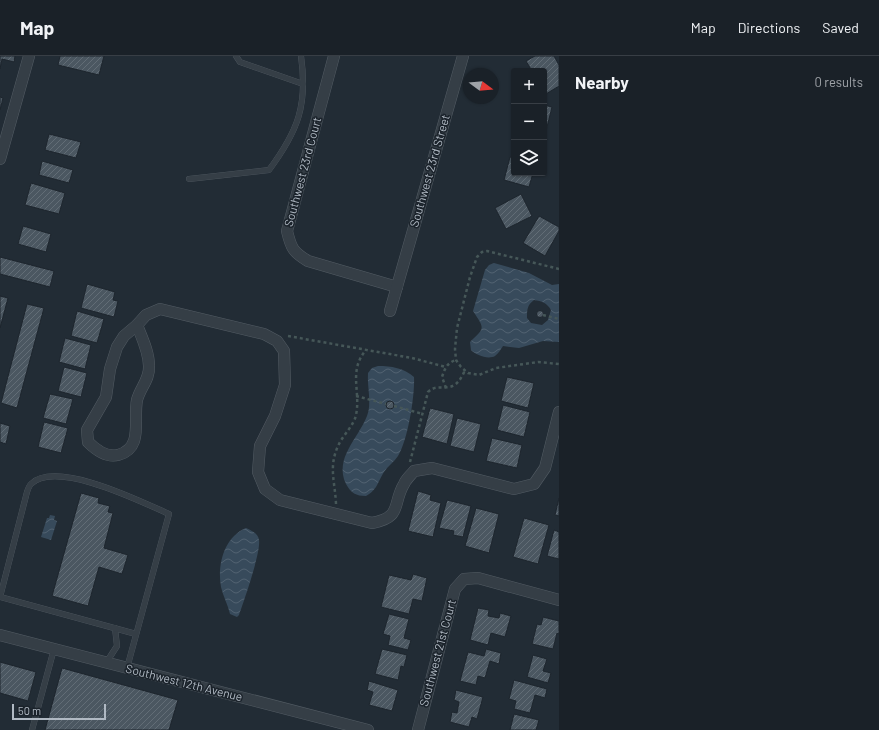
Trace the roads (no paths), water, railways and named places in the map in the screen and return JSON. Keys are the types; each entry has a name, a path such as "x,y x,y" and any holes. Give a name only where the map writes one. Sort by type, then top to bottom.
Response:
{"street":[{"path":"0,159 30,56"},
{"name":"Southwest 23rd Court","path":"334,56 287,231 290,245 296,254 308,261 396,287"},
{"name":"Southwest 23rd Street","path":"390,311 463,56"},
{"path":"137,325 148,353 150,369 138,398 135,442 127,451 116,456 109,456 96,450 88,442 87,430 106,397 112,359 120,341 146,315 160,310 264,334 277,341 284,351 285,385 275,416 260,446 258,472 266,489 280,500 372,523 386,520 396,509 404,484 414,471 432,468 514,489 534,484 545,468 559,412"},
{"name":"Southwest 21st Court","path":"418,730 455,589 464,579 478,578 559,600"},
{"name":"Southwest 12th Avenue","path":"0,636 368,730"}],"lane":[{"path":"236,56 240,62 303,84"},
{"path":"189,179 269,170 285,149 299,121 303,84 302,56"},
{"path":"127,668 168,514 97,483 70,477 44,477 32,483 27,492 0,597 136,634"},
{"path":"106,663 116,646 115,628"},
{"path":"32,730 54,649"}],"water":[{"path":"494,263 529,273 552,285 559,284 559,342 543,341 519,348 503,346 496,355 492,357 476,354 471,350 470,342 482,328 480,321 473,311 485,270 489,265","holes":["534,300 546,304 551,310 548,320 542,325 531,323 527,318 527,310"]},
{"path":"378,366 397,368 406,371 414,377 412,406 408,429 402,449 384,472 373,491 366,496 362,496 352,492 346,484 343,475 343,466 345,457 367,416 369,401 368,373 372,368"},
{"path":"50,515 55,516 54,520 57,521 51,540 41,537 47,518 49,518"},
{"path":"246,528 254,532 257,536 259,546 252,577 237,617 230,614 221,587 220,570 221,561 227,545 238,532"}]}
